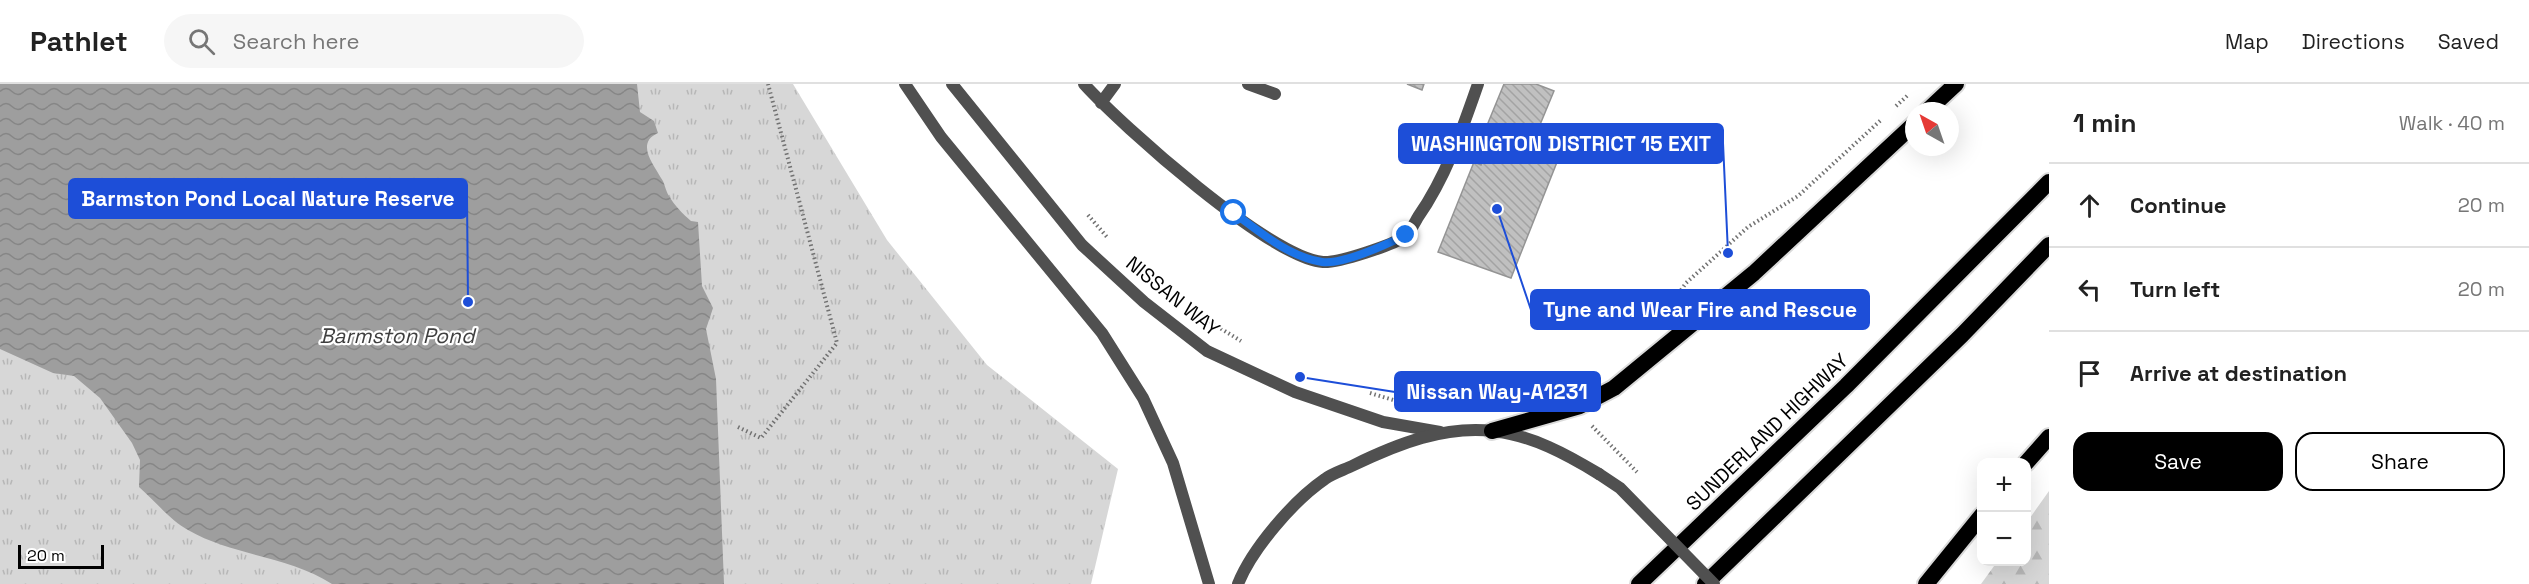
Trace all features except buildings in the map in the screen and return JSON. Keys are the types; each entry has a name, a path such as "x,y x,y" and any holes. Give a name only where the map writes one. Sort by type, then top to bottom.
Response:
{"highway":[{"path":"1937,102 1956,84"},
{"path":"1492,431 1580,406 1614,388 1754,273 1905,132"},
{"name":"SUNDERLAND HIGHWAY","path":"1639,584 1846,386 2049,182"},
{"path":"1705,584 1962,334 2049,245"},
{"path":"2030,458 2049,437"},
{"path":"1926,584 1977,521"}],"street":[{"path":"905,84 941,137 1102,333 1143,398 1173,464 1209,584"},
{"name":"NISSAN WAY","path":"952,84 1083,245 1144,302 1207,351 1295,392 1383,422 1440,432"},
{"path":"1084,84 1131,132 1234,213 1281,247 1324,262 1372,252 1406,235 1435,193 1478,84"},
{"path":"1101,103 1114,84"},
{"path":"1248,84 1275,94"},
{"path":"1238,584 1244,570 1274,527 1325,479 1383,451 1440,432 1492,431 1533,439 1599,474 1620,488 1714,584"}],"path":[{"path":"738,427 761,438 837,343 768,84"},
{"path":"1894,108 1912,92"},
{"path":"1661,319 1686,283 1739,235 1798,195 1886,116"},
{"name":"NISSAN WAY","path":"1084,211 1109,240"},
{"name":"NISSAN WAY","path":"1188,307 1247,345"},
{"path":"1362,391 1402,403"}],"green space":[{"name":"Barmston Pond","path":"0,84 793,84 887,240 987,365 1118,469 1091,584 0,584"},
{"path":"2049,491 2049,584 1981,584 1994,566 2031,566 2031,516"}],"water":[{"name":"Barmston Pond","path":"0,84 637,84 640,112 654,121 658,133 648,142 647,148 651,161 673,203 691,221 698,222 702,286 713,308 706,329 716,379 724,584 332,584 298,567 205,539 181,526 139,487 140,460 132,443 100,398 74,376 53,373 0,349"}],"place":[{"name":"Tyne and Wear Fire and Rescue","path":"1497,209"},
{"name":"WASHINGTON DISTRICT 15 EXIT","path":"1728,253"},
{"name":"Barmston Pond Local Nature Reserve","path":"468,302"},
{"name":"Nissan Way-A1231","path":"1300,377"}],"route":[{"path":"1234,213 1281,247 1324,262 1372,252 1406,235"}]}
